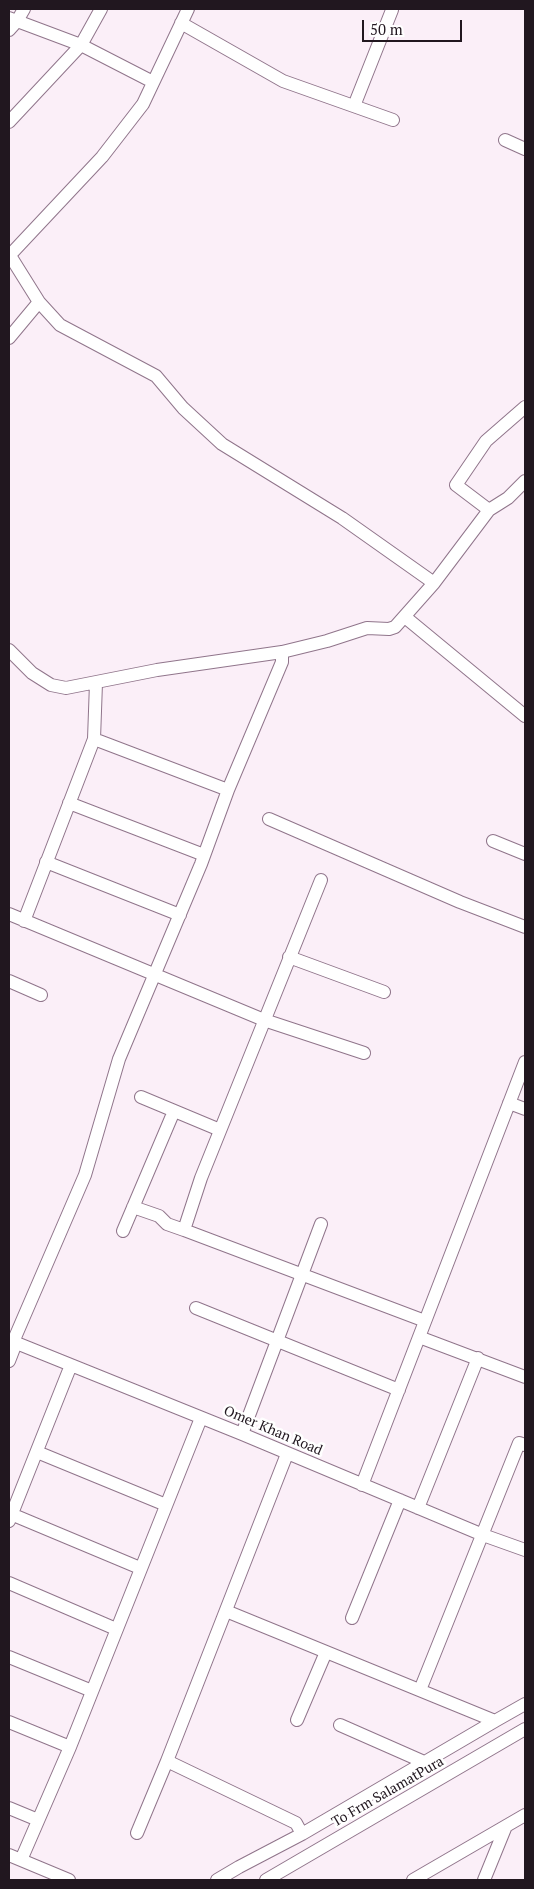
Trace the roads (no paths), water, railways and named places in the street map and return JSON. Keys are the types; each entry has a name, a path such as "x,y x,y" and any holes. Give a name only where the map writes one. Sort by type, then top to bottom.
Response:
{"street":[{"path":"24,9 11,23 81,45 153,82"},
{"path":"9,122 81,45 100,9"},
{"path":"188,9 143,104 102,157 9,254 39,302 60,326 156,376 183,408 222,444 342,518 434,583"},
{"path":"354,106 392,10"},
{"path":"181,23 283,81 393,120"},
{"path":"506,140 525,148"},
{"path":"9,338 39,302"},
{"path":"489,510 456,485 486,441 525,407"},
{"path":"9,650 32,673 50,685 66,688 157,670 282,652 327,641 367,628 389,629 395,627 406,618 489,510 508,498 525,481"},
{"path":"406,618 525,716"},
{"path":"9,1361 13,1342 85,1175 119,1059 180,915 228,790 282,662 282,652"},
{"path":"24,921 94,739 96,683"},
{"path":"94,739 228,790"},
{"path":"69,803 204,855"},
{"path":"269,820 460,902 525,927"},
{"path":"493,841 525,854"},
{"path":"46,862 180,915"},
{"path":"184,1230 201,1178 321,880"},
{"path":"9,914 264,1020 364,1053"},
{"path":"290,957 384,992"},
{"path":"9,981 40,995"},
{"path":"362,1485 525,1062"},
{"path":"141,1097 220,1130"},
{"path":"509,1103 525,1109"},
{"path":"123,1231 174,1111"},
{"path":"133,1207 159,1216 166,1224 425,1320"},
{"path":"242,1434 322,1224"},
{"path":"196,1308 399,1390"},
{"path":"419,1337 525,1377"},
{"name":"Omer Khan Road","path":"13,1342 242,1434 483,1535 525,1550"},
{"path":"418,1508 478,1358"},
{"path":"71,1366 10,1518 140,1568"},
{"path":"21,1860 70,1747 201,1418"},
{"path":"420,1690 519,1442 525,1445"},
{"path":"37,1452 166,1505"},
{"path":"138,1832 288,1454"},
{"path":"352,1618 400,1500"},
{"path":"9,1584 116,1628"},
{"path":"226,1611 495,1721"},
{"path":"297,1720 326,1652"},
{"path":"9,1657 92,1691"},
{"path":"217,1880 302,1834 323,1834 424,1762 525,1704"},
{"path":"9,1722 70,1747"},
{"path":"340,1725 424,1762"},
{"name":"To Frm SalamatPura","path":"266,1880 323,1834 525,1729"},
{"path":"167,1761 296,1823 302,1834"},
{"path":"9,1808 38,1820"},
{"path":"413,1880 525,1814"},
{"path":"484,1880 506,1826"},
{"path":"9,1855 54,1877 70,1880"}]}
